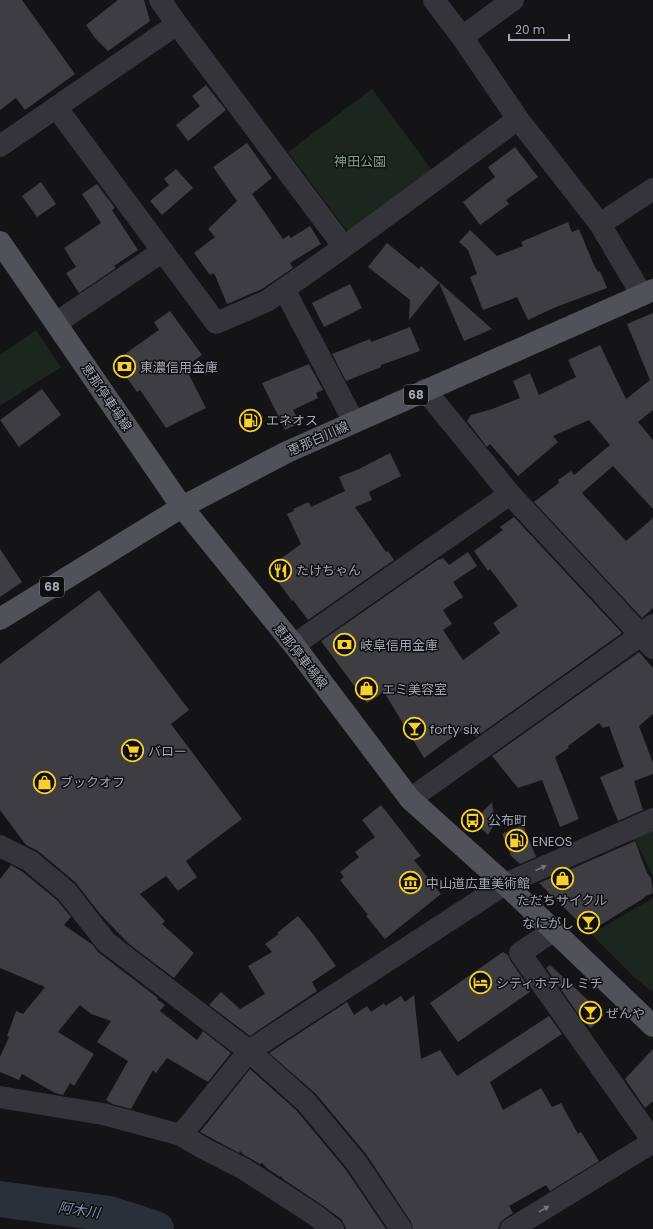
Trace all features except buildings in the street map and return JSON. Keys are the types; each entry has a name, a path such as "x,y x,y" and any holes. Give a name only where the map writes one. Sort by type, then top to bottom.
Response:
{"main road":[{"name":"恵那停車場線","path":"0,242 182,507 294,645 410,799 505,884 653,1026"},
{"name":"恵那白川線","path":"0,619 182,507 287,452 647,292"}],"street":[{"path":"160,0 344,247"},
{"path":"434,0 462,37 518,119 600,224 647,292"},
{"path":"462,37 513,0"},
{"path":"0,146 177,24"},
{"path":"56,107 216,323 267,301 344,247 518,119"},
{"path":"600,224 653,189"},
{"path":"56,323 163,251"},
{"path":"284,289 354,422"},
{"path":"410,799 649,636 510,494 425,390"},
{"path":"294,645 510,494"},
{"path":"182,1135 249,1051 505,884 653,818"},
{"path":"0,846 30,861 67,892 106,942 249,1051 306,1102 356,1162 401,1229"},
{"path":"511,1229 653,1142 520,953 553,931"},
{"path":"0,1097 103,1114 182,1135 203,1148 244,1169 333,1229"}],"green space":[{"name":"神田公園","path":"372,89 432,170 348,232 288,152"},
{"path":"36,330 61,367 0,406 0,355"},
{"path":"653,828 653,876 633,836"},
{"path":"653,898 653,990 651,991 633,976 591,934"}],"waterway":[{"name":"阿木川","path":"0,1199 110,1214 156,1229"}],"place":[{"name":"東濃信用金庫","path":"124,367"},
{"name":"エネオス","path":"250,420"},
{"name":"たけちゃん","path":"281,570"},
{"name":"岐阜信用金庫","path":"345,645"},
{"name":"エミ美容室","path":"367,689"},
{"name":"forty six","path":"414,729"},
{"name":"バロー","path":"132,751"},
{"name":"ブックオフ","path":"45,782"},
{"name":"公布町","path":"473,820"},
{"name":"ENEOS","path":"517,841"},
{"name":"ただちサイクル","path":"562,878"},
{"name":"中山道広重美術館","path":"410,883"},
{"name":"なにがし","path":"589,923"},
{"name":"シティホテル ミチ","path":"481,983"},
{"name":"ぜんや","path":"591,1013"}]}
